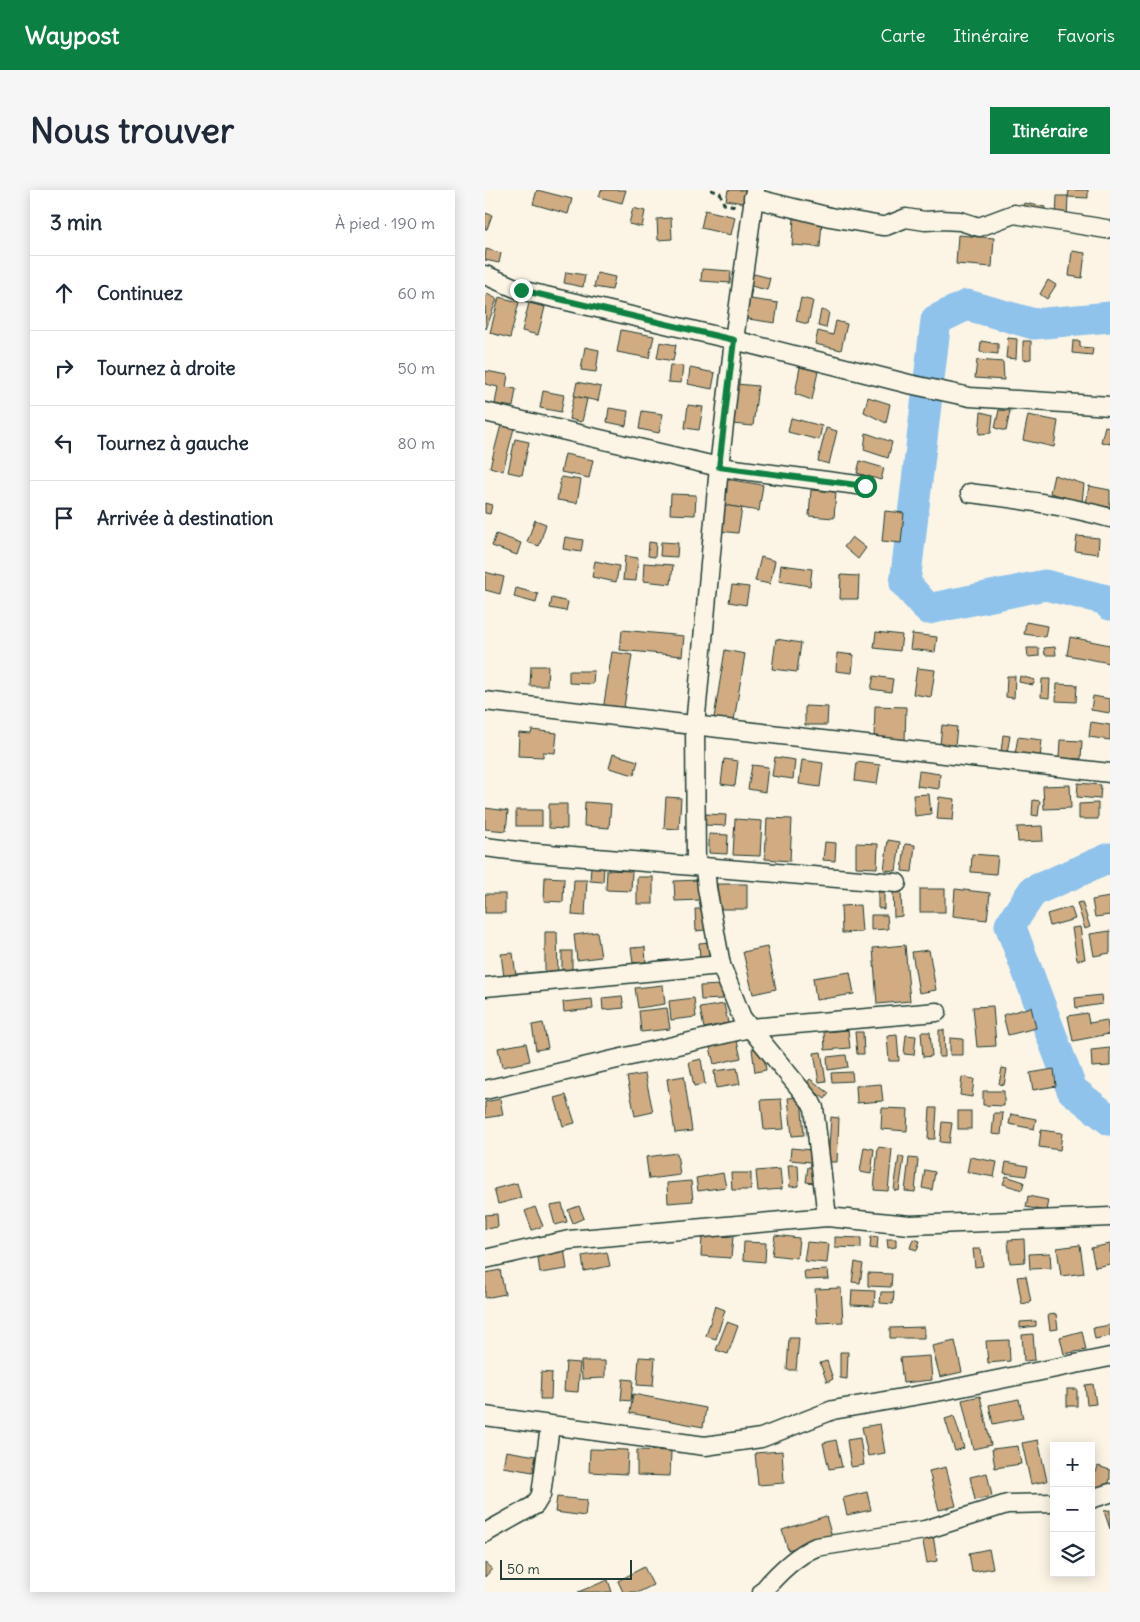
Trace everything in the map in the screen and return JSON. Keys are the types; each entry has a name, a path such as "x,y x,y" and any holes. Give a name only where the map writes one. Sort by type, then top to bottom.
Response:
{"street":[{"path":"827,1217 814,1108 742,1018 721,965 707,888 701,866 695,726 719,467 753,199 829,217 882,226 906,218 928,221 960,221 979,226 1014,214 1105,228"},
{"path":"485,275 521,290 970,397 1110,406"},
{"path":"485,412 719,467 865,486"},
{"path":"970,493 1032,502 1110,518"},
{"path":"485,701 1110,773"},
{"path":"485,847 525,852 897,882"},
{"path":"485,987 721,965"},
{"path":"485,1090 750,1028 937,1012"},
{"path":"485,1259 569,1240 827,1217 910,1225 1110,1217"},
{"path":"485,1416 713,1446 761,1438 833,1410 943,1391 1110,1357"},
{"path":"485,1533 535,1505 541,1495 550,1426"},
{"path":"1095,1498 1110,1493"},
{"path":"762,1592 771,1580 803,1553 816,1547 925,1530 1007,1504 1050,1503"}],"path":[{"path":"711,190 721,193 724,204 753,199"}],"building":[{"path":"537,190 572,199 568,214 533,204"},
{"path":"601,190 626,190 622,203 599,197"},
{"path":"728,190 748,190 748,204 726,200"},
{"path":"1069,190 1088,190 1088,198 1068,197"},
{"path":"1057,196 1068,196 1067,219 1056,218"},
{"path":"1024,203 1045,207 1043,216 1022,212"},
{"path":"633,208 645,211 642,227 629,224"},
{"path":"705,210 735,217 731,235 701,228"},
{"path":"485,213 492,215 487,229 485,229"},
{"path":"671,218 672,239 658,240 657,219"},
{"path":"794,218 822,221 820,247 792,245"},
{"path":"958,235 994,238 992,267 956,264"},
{"path":"486,249 501,253 499,263 485,260"},
{"path":"1072,251 1085,253 1082,278 1069,276"},
{"path":"702,269 731,271 730,283 701,281"},
{"path":"566,272 585,275 583,287 564,283"},
{"path":"597,273 615,277 612,290 594,287"},
{"path":"750,273 770,278 767,290 747,285"},
{"path":"1048,280 1056,285 1047,299 1040,294"},
{"path":"744,287 752,289 750,299 778,303 775,323 742,318"},
{"path":"487,294 497,299 486,329 485,299"},
{"path":"499,297 519,302 510,338 490,333"},
{"path":"801,298 813,301 808,324 796,321"},
{"path":"529,303 545,307 538,335 522,331"},
{"path":"821,310 829,312 826,328 818,326"},
{"path":"836,321 847,324 841,350 815,344 818,331 833,335"},
{"path":"621,330 654,336 649,358 617,352"},
{"path":"1008,338 1017,339 1016,359 1006,358"},
{"path":"981,341 998,344 998,354 980,352"},
{"path":"1023,341 1031,341 1031,359 1023,360"},
{"path":"1073,341 1080,341 1080,347 1093,348 1092,355 1072,353"},
{"path":"660,342 676,345 673,361 657,358"},
{"path":"585,347 599,350 596,372 581,370"},
{"path":"977,360 1003,362 1004,380 975,378"},
{"path":"670,365 683,366 681,383 668,382"},
{"path":"800,367 818,371 812,400 795,394"},
{"path":"690,368 715,373 712,389 688,384"},
{"path":"486,371 508,375 506,387 516,389 513,407 495,404 498,387 485,384"},
{"path":"577,382 601,387 598,401 574,396"},
{"path":"737,384 758,386 753,426 732,424"},
{"path":"543,391 564,395 561,412 540,408"},
{"path":"574,396 587,399 582,422 569,419"},
{"path":"868,397 890,404 886,423 864,412"},
{"path":"688,405 703,407 699,430 685,428"},
{"path":"609,408 628,411 626,426 607,422"},
{"path":"999,410 1010,411 1006,431 995,428"},
{"path":"642,411 663,414 659,433 639,429"},
{"path":"981,412 993,415 991,433 979,434"},
{"path":"1028,415 1058,421 1054,447 1023,440"},
{"path":"791,418 822,426 819,440 788,432"},
{"path":"501,425 514,428 503,471 490,467"},
{"path":"1105,426 1110,427 1110,444 1101,442"},
{"path":"826,428 837,431 829,464 818,461"},
{"path":"866,433 892,442 888,458 864,450"},
{"path":"515,439 529,442 522,475 508,472"},
{"path":"565,454 593,460 589,478 561,472"},
{"path":"860,461 884,468 881,480 857,473"},
{"path":"1054,475 1084,484 1082,502 1050,493"},
{"path":"561,477 581,480 577,503 557,500"},
{"path":"726,479 763,485 759,511 723,505"},
{"path":"1089,486 1110,490 1110,507 1086,504"},
{"path":"811,490 836,492 834,518 809,516"},
{"path":"671,494 696,495 695,515 670,514"},
{"path":"485,503 492,505 490,514 485,513"},
{"path":"723,505 742,508 738,533 719,531"},
{"path":"885,511 904,513 901,543 882,541"},
{"path":"535,520 546,524 539,546 527,542"},
{"path":"496,534 521,543 517,555 492,546"},
{"path":"1077,536 1099,538 1098,554 1075,551"},
{"path":"565,537 583,540 581,552 563,549"},
{"path":"852,537 866,548 858,559 844,547"},
{"path":"649,542 656,543 655,557 648,556"},
{"path":"661,542 678,543 677,557 660,556"},
{"path":"625,556 638,558 636,581 623,580"},
{"path":"761,557 775,561 770,584 755,581"},
{"path":"595,561 619,566 616,582 592,577"},
{"path":"644,563 673,565 671,584 643,581"},
{"path":"781,565 812,569 810,586 779,581"},
{"path":"485,572 504,577 500,594 485,590"},
{"path":"841,575 859,576 858,599 840,599"},
{"path":"732,585 749,587 746,605 729,602"},
{"path":"516,588 538,594 536,603 514,597"},
{"path":"552,598 568,602 566,611 550,608"},
{"path":"1026,622 1047,626 1045,637 1024,634"},
{"path":"622,630 684,636 682,656 620,650"},
{"path":"876,632 902,635 900,651 874,648"},
{"path":"912,634 937,637 935,652 910,649"},
{"path":"1070,637 1110,645 1110,663 1067,655"},
{"path":"776,639 801,643 797,672 772,669"},
{"path":"1055,647 1056,655 1045,655 1044,648"},
{"path":"1027,648 1039,648 1039,656 1028,657"},
{"path":"725,650 745,654 733,727 713,724"},
{"path":"612,652 632,655 623,714 603,710"},
{"path":"837,653 854,655 852,673 836,671"},
{"path":"531,666 548,666 547,686 530,686"},
{"path":"917,668 935,670 931,697 913,694"},
{"path":"569,671 594,671 593,684 569,683"},
{"path":"874,676 893,679 891,692 871,689"},
{"path":"1007,676 1015,676 1014,698 1006,697"},
{"path":"1020,676 1035,680 1033,685 1019,682"},
{"path":"1042,679 1050,679 1049,698 1041,697"},
{"path":"1057,684 1077,685 1076,702 1056,701"},
{"path":"1093,696 1110,699 1110,713 1091,710"},
{"path":"805,706 828,707 827,725 805,725"},
{"path":"875,706 906,707 905,741 874,740"},
{"path":"1091,722 1110,725 1110,740 1089,737"},
{"path":"942,725 957,727 955,746 940,745"},
{"path":"532,730 557,733 555,753 543,752 543,757 518,756 519,733 531,734"},
{"path":"1003,735 1010,736 1007,753 1001,752"},
{"path":"1018,737 1042,740 1040,758 1015,754"},
{"path":"1060,740 1082,741 1081,759 1059,758"},
{"path":"613,754 638,761 634,775 609,768"},
{"path":"775,757 795,760 793,779 772,776"},
{"path":"724,759 738,761 735,786 721,784"},
{"path":"802,760 823,763 820,787 799,784"},
{"path":"857,762 880,765 877,784 855,781"},
{"path":"752,765 768,767 765,792 748,789"},
{"path":"919,771 940,774 939,789 917,786"},
{"path":"1078,783 1101,785 1100,799 1077,797"},
{"path":"1070,785 1071,808 1044,809 1043,786"},
{"path":"929,794 931,814 915,816 913,795"},
{"path":"666,797 681,798 679,829 664,828"},
{"path":"939,797 955,799 953,820 937,819"},
{"path":"1033,800 1040,801 1038,816 1032,815"},
{"path":"585,802 611,804 609,828 584,826"},
{"path":"1098,803 1098,819 1079,819 1079,804"},
{"path":"549,804 567,804 567,829 549,828"},
{"path":"485,808 508,811 506,831 485,829"},
{"path":"516,810 542,810 542,826 516,826"},
{"path":"706,814 726,815 725,826 705,825"},
{"path":"767,818 792,819 790,861 765,859"},
{"path":"735,819 762,821 760,856 733,855"},
{"path":"1042,826 1043,841 1018,842 1017,827"},
{"path":"709,834 728,835 727,854 709,853"},
{"path":"888,840 900,842 896,871 884,870"},
{"path":"825,842 836,843 835,861 823,860"},
{"path":"856,843 878,844 877,868 856,867"},
{"path":"905,844 915,845 912,872 902,871"},
{"path":"972,854 998,856 996,874 971,872"},
{"path":"591,866 604,867 603,882 590,881"},
{"path":"607,870 632,871 631,891 606,890"},
{"path":"545,877 564,878 563,902 544,901"},
{"path":"637,877 653,877 653,904 637,904"},
{"path":"574,880 587,880 585,916 572,915"},
{"path":"700,880 701,900 675,901 674,881"},
{"path":"717,884 747,884 747,909 716,909"},
{"path":"920,889 945,889 945,912 920,912"},
{"path":"955,889 990,893 987,920 953,916"},
{"path":"901,890 902,916 894,917 893,891"},
{"path":"878,892 884,892 884,909 878,908"},
{"path":"485,894 505,894 505,913 485,913"},
{"path":"1110,897 1110,915 1095,917 1092,900"},
{"path":"1082,902 1090,927 1085,929 1077,903"},
{"path":"860,905 862,932 842,933 841,906"},
{"path":"1071,907 1075,919 1050,926 1047,914"},
{"path":"695,909 704,909 705,930 696,931"},
{"path":"871,915 887,915 888,929 871,930"},
{"path":"1080,927 1085,959 1077,960 1072,928"},
{"path":"1110,931 1110,953 1094,956 1090,934"},
{"path":"545,932 557,932 558,977 545,977"},
{"path":"597,932 601,957 577,960 574,935"},
{"path":"710,942 711,960 700,960 699,943"},
{"path":"905,945 910,1001 877,1004 873,948"},
{"path":"645,947 646,962 633,963 631,948"},
{"path":"767,947 776,989 753,994 743,952"},
{"path":"929,950 936,990 919,993 912,952"},
{"path":"562,951 572,951 572,974 562,974"},
{"path":"513,953 516,976 504,977 501,954"},
{"path":"850,972 854,994 816,1000 813,978"},
{"path":"663,985 665,1004 638,1008 635,988"},
{"path":"722,985 723,999 701,1000 700,986"},
{"path":"1101,995 1102,1004 1076,1008 1075,998"},
{"path":"622,996 624,1008 603,1010 602,998"},
{"path":"694,998 696,1017 671,1020 669,1001"},
{"path":"592,999 593,1009 564,1012 563,1002"},
{"path":"724,1004 728,1023 704,1028 700,1008"},
{"path":"993,1006 996,1046 977,1047 973,1007"},
{"path":"1031,1007 1036,1028 1008,1035 1003,1015"},
{"path":"667,1008 670,1029 641,1032 639,1011"},
{"path":"1087,1013 1089,1023 1107,1020 1109,1034 1073,1041 1068,1016"},
{"path":"543,1023 548,1048 536,1050 532,1025"},
{"path":"848,1030 850,1048 825,1050 824,1032"},
{"path":"939,1030 944,1030 945,1057 939,1057"},
{"path":"855,1032 863,1032 864,1054 857,1054"},
{"path":"921,1032 930,1032 932,1056 923,1057"},
{"path":"897,1035 899,1061 889,1061 887,1036"},
{"path":"906,1035 916,1036 914,1055 904,1054"},
{"path":"736,1037 741,1058 714,1064 709,1043"},
{"path":"950,1038 963,1039 963,1055 950,1055"},
{"path":"526,1043 530,1061 502,1067 498,1048"},
{"path":"763,1048 766,1070 755,1072 752,1049"},
{"path":"1110,1048 1110,1066 1092,1067 1091,1050"},
{"path":"821,1052 826,1081 819,1082 814,1053"},
{"path":"846,1055 848,1067 828,1070 827,1057"},
{"path":"701,1059 705,1084 694,1086 689,1062"},
{"path":"737,1068 740,1084 716,1088 714,1071"},
{"path":"1002,1068 1007,1069 1004,1085 999,1084"},
{"path":"1054,1069 1056,1086 1033,1090 1030,1073"},
{"path":"852,1072 853,1081 832,1082 831,1073"},
{"path":"645,1074 653,1112 635,1116 627,1077"},
{"path":"684,1076 692,1131 675,1133 667,1079"},
{"path":"962,1077 974,1079 972,1097 960,1095"},
{"path":"810,1079 829,1093 825,1099 805,1085"},
{"path":"881,1084 883,1101 857,1103 856,1086"},
{"path":"983,1091 1004,1091 1004,1106 983,1105"},
{"path":"566,1095 575,1123 563,1126 555,1098"},
{"path":"801,1097 804,1135 792,1136 788,1098"},
{"path":"500,1099 503,1115 485,1118 485,1102"},
{"path":"781,1099 784,1129 764,1130 761,1100"},
{"path":"882,1108 908,1109 907,1131 881,1129"},
{"path":"930,1108 937,1108 935,1139 928,1139"},
{"path":"958,1111 971,1111 971,1129 958,1129"},
{"path":"994,1113 1003,1113 1001,1135 992,1134"},
{"path":"1011,1114 1036,1119 1034,1129 1009,1124"},
{"path":"831,1117 839,1118 837,1162 828,1162"},
{"path":"942,1122 952,1123 949,1143 940,1142"},
{"path":"1041,1130 1062,1133 1060,1150 1039,1147"},
{"path":"864,1147 874,1149 871,1174 860,1172"},
{"path":"878,1147 892,1149 888,1191 874,1190"},
{"path":"791,1148 812,1150 811,1162 790,1160"},
{"path":"677,1153 680,1175 649,1179 646,1157"},
{"path":"899,1156 904,1157 899,1191 894,1190"},
{"path":"970,1157 997,1162 994,1177 967,1172"},
{"path":"909,1158 918,1159 915,1192 905,1191"},
{"path":"1006,1162 1028,1166 1026,1176 1004,1173"},
{"path":"788,1165 798,1165 799,1186 790,1187"},
{"path":"808,1167 816,1167 815,1183 806,1182"},
{"path":"780,1169 782,1189 758,1191 756,1171"},
{"path":"925,1170 935,1172 932,1190 922,1188"},
{"path":"723,1173 726,1187 698,1191 696,1178"},
{"path":"731,1173 751,1173 751,1190 732,1190"},
{"path":"1006,1176 1024,1182 1022,1190 1003,1184"},
{"path":"691,1181 693,1201 668,1203 667,1183"},
{"path":"517,1183 521,1198 498,1204 494,1189"},
{"path":"1028,1196 1048,1200 1046,1211 1026,1207"},
{"path":"562,1204 567,1222 555,1225 550,1206"},
{"path":"579,1206 584,1218 573,1223 568,1210"},
{"path":"535,1207 543,1226 532,1230 525,1211"},
{"path":"497,1214 498,1227 485,1229 485,1215"},
{"path":"702,1235 733,1237 731,1258 701,1256"},
{"path":"775,1235 799,1238 797,1258 772,1255"},
{"path":"871,1236 878,1237 877,1249 870,1248"},
{"path":"835,1237 861,1238 861,1248 835,1247"},
{"path":"887,1239 896,1239 896,1247 888,1248"},
{"path":"913,1239 920,1241 917,1250 910,1248"},
{"path":"1024,1239 1025,1262 1010,1263 1008,1240"},
{"path":"744,1242 766,1243 765,1262 743,1260"},
{"path":"807,1242 829,1244 827,1263 804,1261"},
{"path":"1110,1244 1110,1264 1095,1267 1091,1248"},
{"path":"1080,1245 1084,1273 1061,1276 1057,1248"},
{"path":"564,1248 567,1269 540,1273 537,1251"},
{"path":"973,1249 981,1249 983,1266 975,1267"},
{"path":"607,1252 610,1266 584,1271 582,1256"},
{"path":"1050,1253 1051,1268 1030,1269 1029,1254"},
{"path":"855,1262 863,1264 860,1283 852,1282"},
{"path":"500,1270 505,1294 485,1298 485,1273"},
{"path":"828,1270 829,1279 805,1280 804,1271"},
{"path":"868,1273 892,1274 891,1287 868,1286"},
{"path":"1026,1276 1031,1302 1022,1304 1017,1277"},
{"path":"841,1288 843,1322 817,1323 815,1289"},
{"path":"852,1290 875,1291 874,1306 851,1305"},
{"path":"881,1292 894,1292 893,1304 880,1303"},
{"path":"715,1306 725,1310 716,1339 706,1336"},
{"path":"1056,1314 1058,1329 1050,1330 1048,1315"},
{"path":"1036,1321 1036,1326 1020,1328 1020,1322"},
{"path":"727,1322 738,1326 728,1354 716,1350"},
{"path":"1110,1325 1110,1336 1095,1339 1093,1328"},
{"path":"924,1327 924,1338 890,1338 890,1328"},
{"path":"1082,1331 1086,1350 1064,1354 1060,1337"},
{"path":"1033,1334 1035,1360 1024,1361 1022,1335"},
{"path":"789,1338 799,1338 796,1370 787,1370"},
{"path":"1009,1340 1010,1361 988,1363 986,1341"},
{"path":"955,1341 962,1372 940,1377 932,1346"},
{"path":"840,1352 848,1352 847,1379 840,1378"},
{"path":"930,1356 932,1380 903,1383 900,1358"},
{"path":"639,1357 655,1358 653,1386 637,1385"},
{"path":"581,1361 605,1361 605,1378 582,1379"},
{"path":"827,1361 833,1379 827,1382 820,1363"},
{"path":"566,1362 580,1363 578,1392 564,1391"},
{"path":"541,1372 552,1373 551,1399 540,1399"},
{"path":"623,1379 633,1380 631,1401 621,1400"},
{"path":"1093,1384 1096,1404 1087,1405 1085,1385"},
{"path":"1067,1389 1077,1389 1077,1406 1067,1406"},
{"path":"633,1394 706,1408 703,1427 630,1413"},
{"path":"980,1396 991,1445 973,1449 962,1400"},
{"path":"1019,1399 1023,1418 993,1424 989,1405"},
{"path":"954,1416 964,1448 955,1451 945,1419"},
{"path":"880,1424 885,1453 868,1456 862,1427"},
{"path":"860,1438 864,1465 851,1467 847,1440"},
{"path":"836,1440 842,1467 829,1469 823,1443"},
{"path":"1038,1440 1047,1481 1031,1484 1022,1443"},
{"path":"1018,1446 1021,1464 995,1468 992,1449"},
{"path":"590,1449 628,1450 627,1474 589,1472"},
{"path":"637,1450 671,1451 670,1476 637,1475"},
{"path":"506,1451 536,1456 533,1472 503,1467"},
{"path":"782,1451 784,1483 758,1485 755,1453"},
{"path":"1098,1466 1110,1470 1110,1479 1106,1490 1095,1486 1095,1476"},
{"path":"946,1467 956,1506 939,1510 929,1471"},
{"path":"987,1473 992,1496 975,1500 970,1477"},
{"path":"867,1492 871,1510 847,1515 843,1498"},
{"path":"557,1497 587,1500 585,1516 555,1512"},
{"path":"1110,1510 1110,1529 1104,1511"},
{"path":"826,1516 832,1537 788,1550 782,1530"},
{"path":"933,1535 937,1561 927,1563 922,1537"},
{"path":"989,1549 993,1568 972,1572 969,1553"},
{"path":"485,1563 492,1569 485,1577"},
{"path":"644,1567 653,1585 639,1592 623,1592 618,1581"},
{"path":"608,1580 612,1592 578,1592"}],"waterway":[{"path":"1110,317 1034,324 967,305 936,320 905,583 928,609 1045,585 1107,600 1110,605"},
{"path":"1110,858 1033,891 1010,925 1072,1090 1110,1120"}],"route":[{"path":"521,290 734,340 719,467 865,486"}]}
